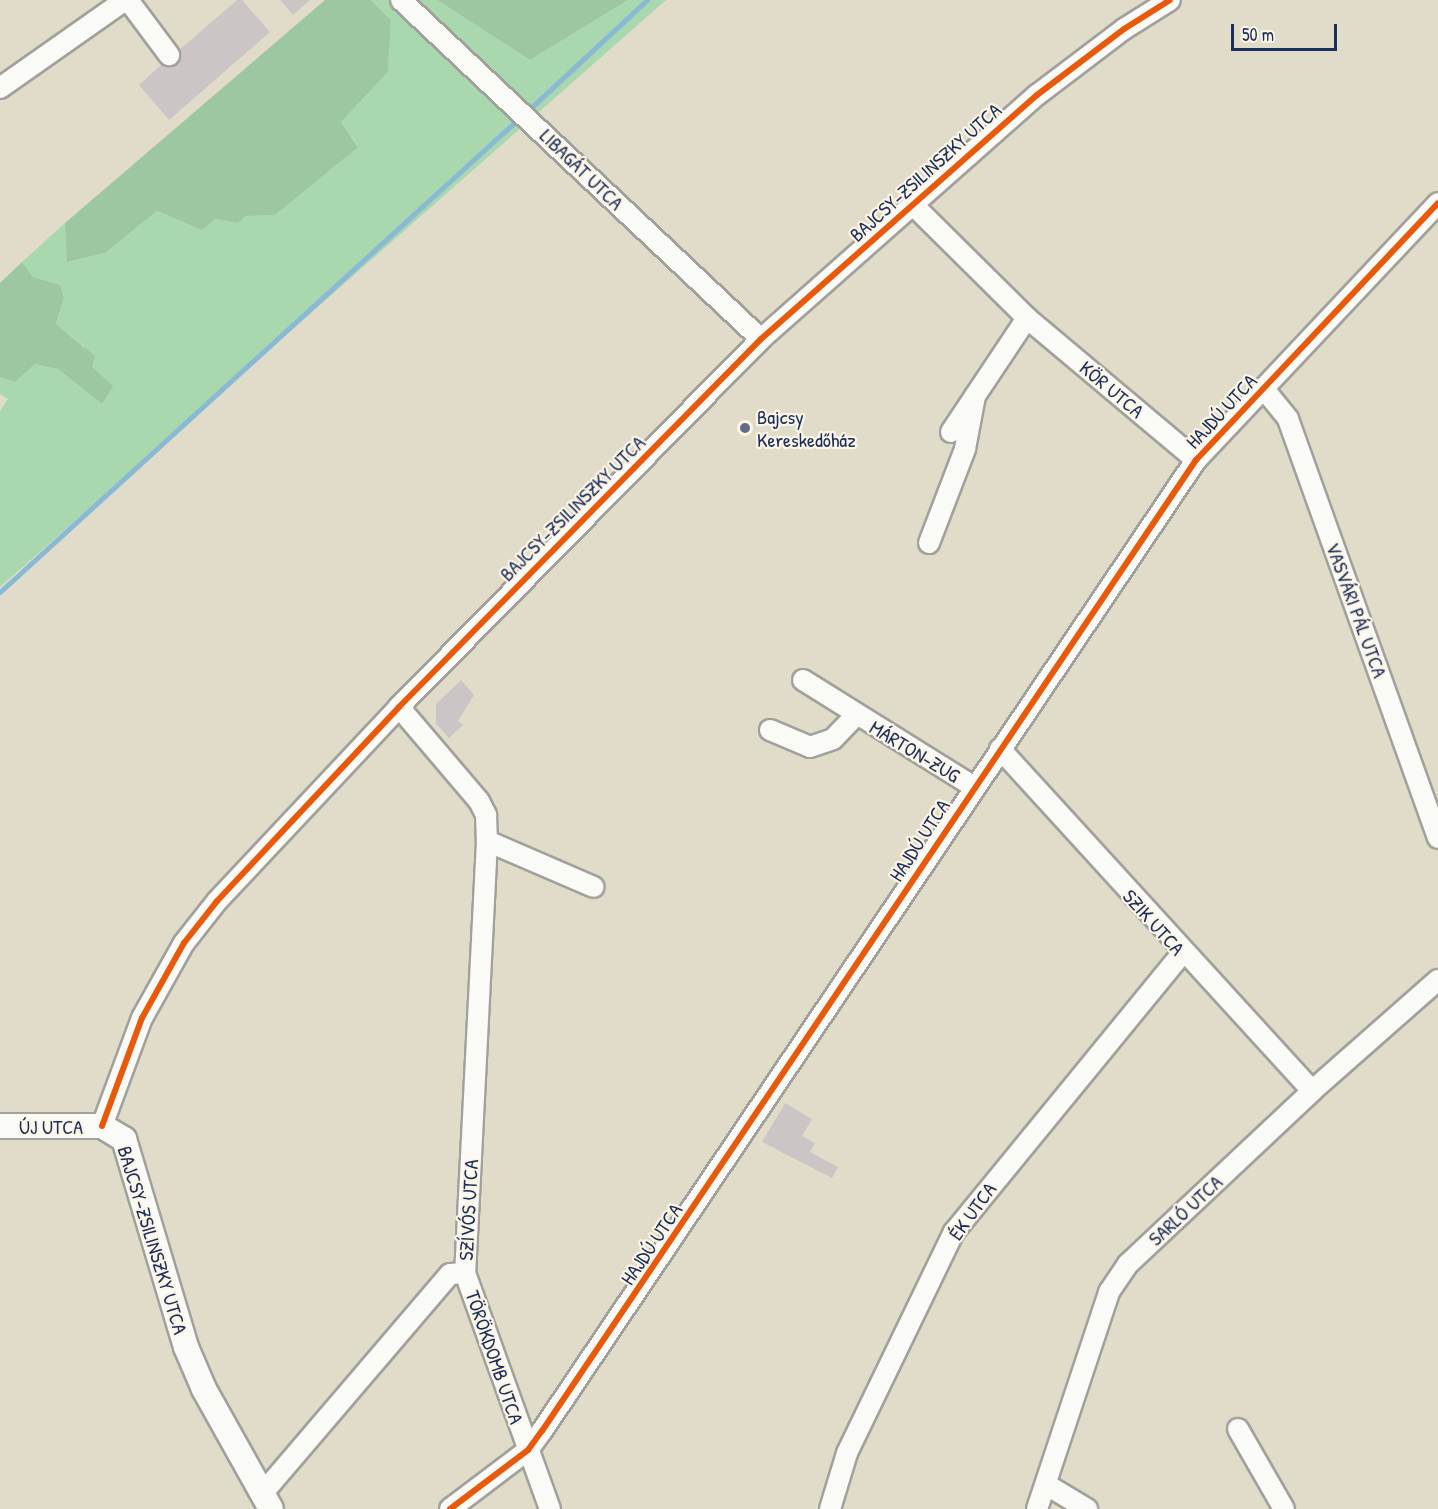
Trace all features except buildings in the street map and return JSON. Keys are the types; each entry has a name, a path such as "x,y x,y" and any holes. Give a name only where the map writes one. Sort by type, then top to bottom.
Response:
{"main road":[{"name":"ÚJ UTCA","path":"0,1126 102,1126"},
{"name":"BAJCSY-ZSILINSZKY UTCA","path":"102,1126 115,1131 128,1149 186,1347 204,1389 267,1501"}],"street":[{"path":"0,88 126,0 169,56"},
{"name":"LIBAGÁT UTCA","path":"401,0 761,339"},
{"name":"BAJCSY-ZSILINSZKY UTCA","path":"102,1126 142,1018 184,943 217,901 399,707 761,339 1037,95 1124,29 1170,0"},
{"name":"HAJDÚ UTCA","path":"450,1509 528,1450 661,1260 974,787 1196,460 1438,203"},
{"name":"KÖR UTCA","path":"913,206 1027,318 1196,460"},
{"path":"951,432 1027,318"},
{"name":"VASVÁRI PÁL UTCA","path":"1264,389 1288,419 1438,838"},
{"path":"929,543 965,449 975,396"},
{"name":"MÁRTON-ZUG","path":"803,680 974,787"},
{"name":"SZÍVÓS UTCA","path":"267,1501 450,1274 465,1273 487,842 486,815 479,801 399,707"},
{"name":"MÁRTON-ZUG","path":"770,730 810,747 833,739 856,715"},
{"name":"SZIK UTCA","path":"1000,749 1182,953 1312,1091"},
{"path":"487,842 594,887"},
{"name":"ÉK UTCA","path":"830,1509 847,1453 954,1232 1182,953"},
{"name":"SARLÓ UTCA","path":"1037,1509 1047,1485 1109,1292 1128,1264 1312,1091 1438,980"},
{"name":"TÖRÖKDOMB UTCA","path":"465,1273 550,1509"},
{"path":"1238,1429 1284,1509"},
{"path":"1047,1485 1087,1509"}],"green space":[{"path":"325,0 371,0 391,20 388,72 341,122 358,147 275,215 246,216 238,223 216,219 202,230 157,211 105,253 67,262 65,223"},
{"path":"371,0 437,0 530,60 628,0 666,0 0,587 0,411 8,399 0,394 0,377 15,382 35,364 58,369 101,403 84,346 56,324 64,297 60,285 33,277 22,262 65,223 68,262 105,253 157,211 202,230 216,219 238,223 246,216 275,215 358,146 341,122 388,72 391,20"},
{"path":"437,0 628,0 530,60"},
{"path":"22,262 33,277 60,285 64,297 56,324 95,356 92,367 113,386 102,404 58,369 35,364 15,382 0,377 0,283"}],"waterway":[{"path":"533,106 647,0"},
{"path":"0,592 515,122"}],"cycle path":[{"path":"102,1126 142,1018 184,943 217,901 399,707 761,339 1037,95 1124,29 1170,0"},
{"path":"450,1509 528,1450 542,1431 1196,460 1438,203"}],"place":[{"name":"Bajcsy Kereskedőház","path":"745,428"}]}
